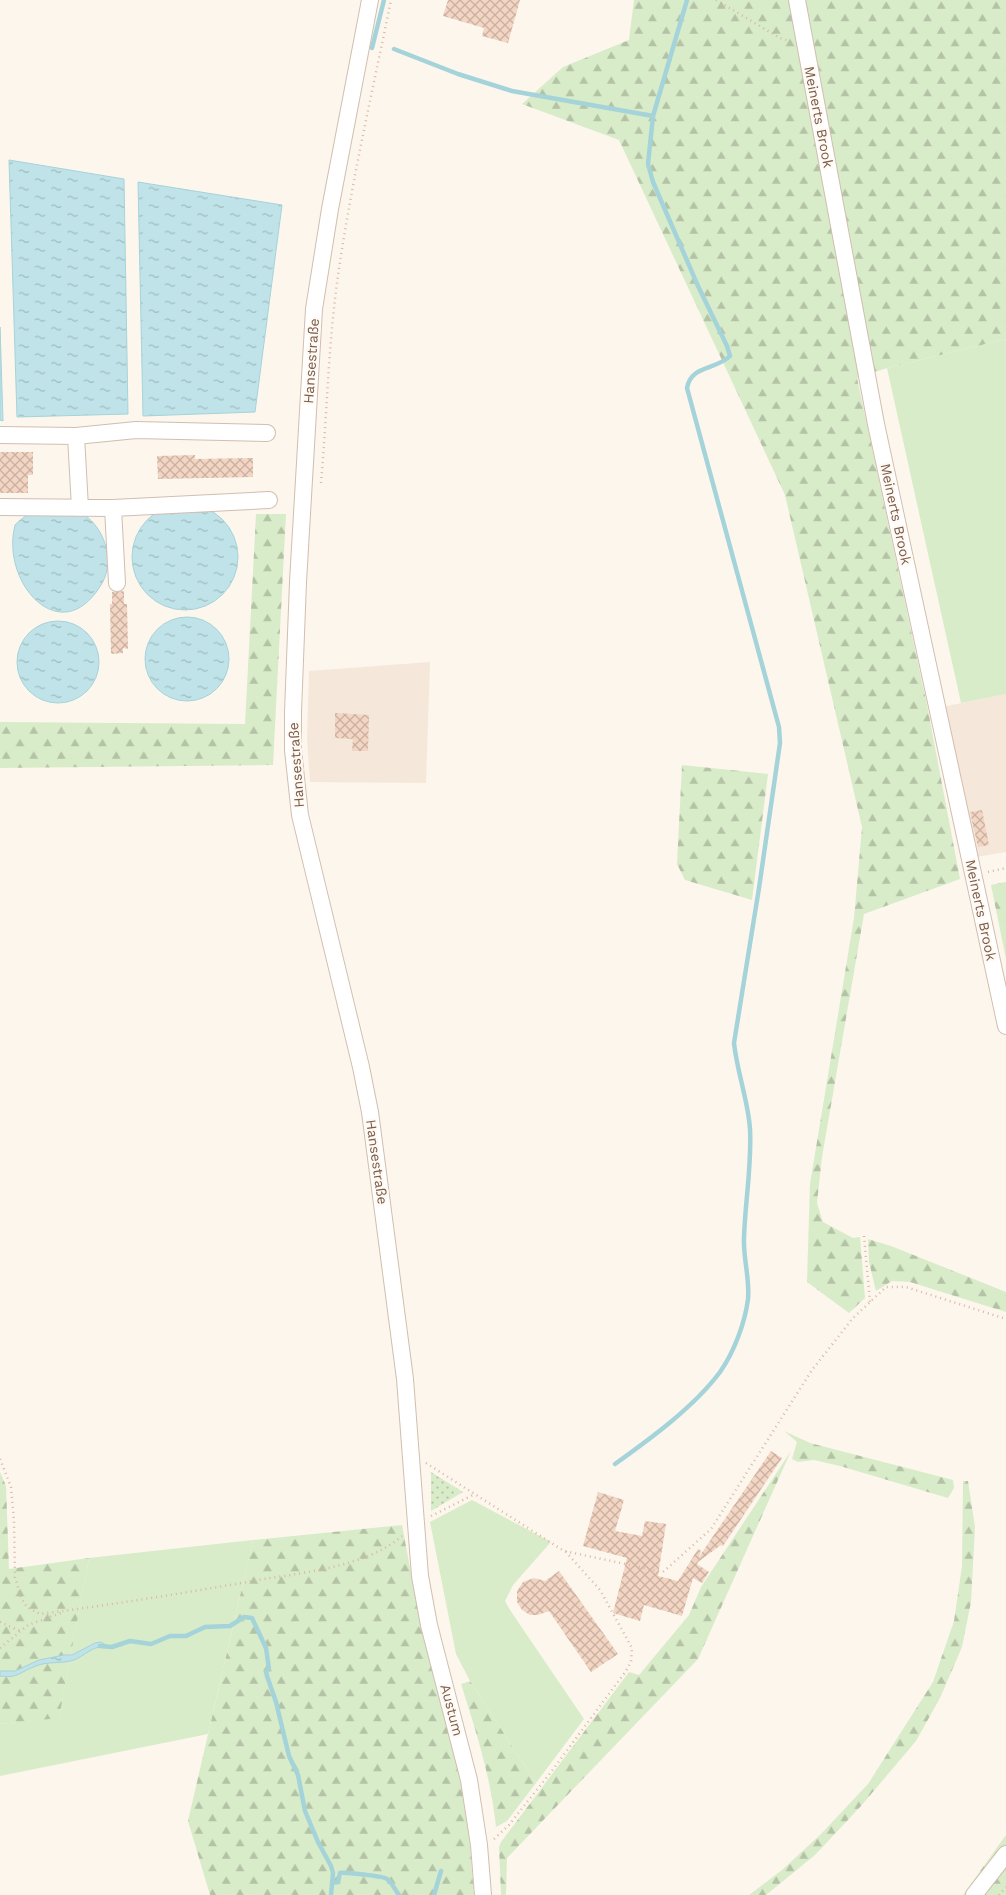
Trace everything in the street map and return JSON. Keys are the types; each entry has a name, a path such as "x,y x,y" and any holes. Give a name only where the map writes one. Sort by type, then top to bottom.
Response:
{"street":[{"name":"Hansestraße","path":"370,0 330,209 314,309 298,582 293,750 300,815 371,1121 405,1379 420,1522"},
{"name":"Meinerts Brook","path":"797,0 876,424 1006,1026"},
{"path":"0,435 76,436 136,430 267,433"},
{"path":"76,436 80,508"},
{"path":"0,507 113,508 269,500"},
{"path":"113,508 117,583"},
{"name":"Austum","path":"420,1522 420,1576 429,1625 469,1780 479,1845 483,1895"},
{"path":"974,1895 1006,1854"}],"path":[{"path":"320,490 329,354 337,283 366,119 391,0"},
{"path":"716,0 780,38 806,47"},
{"path":"974,874 1006,868"},
{"path":"864,1236 870,1302"},
{"path":"564,1551 664,1572 712,1529 812,1370 853,1318 886,1287 906,1287 1006,1319"},
{"path":"0,1459 11,1487 15,1577 21,1598 27,1607 40,1614 180,1594 327,1568 367,1557 394,1543 420,1522 475,1494"},
{"path":"424,1471 424,1462 564,1551 600,1590 632,1648 631,1662 626,1671 509,1825 490,1842"},
{"path":"0,1648 28,1625 66,1610"},
{"path":"0,1622 20,1631"},
{"path":"999,1895 1006,1887"}],"shaded area":[{"path":"430,662 426,783 310,782 307,738 309,671"},
{"path":"1006,694 1006,852 970,858 937,708"}],"green space":[{"path":"634,0 1006,0 1006,339 887,368 857,378 927,705 960,879 864,914 822,1157 817,1203 823,1222 853,1238 860,1237 865,1298 849,1313 807,1282 810,1184 854,918 862,827 785,495 619,140 522,104 563,67 629,40"},
{"path":"1006,339 1006,694 961,703 887,368"},
{"path":"256,514 286,514 273,765 0,768 0,722 245,724"},
{"path":"682,765 768,774 752,900 685,880 677,864"},
{"path":"1006,882 1006,959 991,885"},
{"path":"868,1239 891,1246 1006,1292 1006,1312 910,1282 892,1281 876,1291 869,1262"},
{"path":"784,1431 810,1443 953,1480 954,1488 948,1498 840,1466 814,1460 798,1462 792,1459 797,1442"},
{"path":"791,1451 698,1659 507,1858 506,1895 501,1895 499,1847 501,1842 629,1672 639,1675 689,1615 701,1587"},
{"path":"0,1472 6,1486 9,1569 89,1558 59,1718 0,1724"},
{"path":"431,1472 463,1492 431,1511"},
{"path":"963,1481 968,1481 975,1527 971,1602 962,1647 940,1698 916,1741 861,1806 815,1855 766,1895 749,1895 782,1870 821,1834 868,1784 933,1682 954,1621 962,1566"},
{"path":"472,1500 551,1542 513,1585 505,1601 584,1719 536,1783 470,1681 456,1654 430,1522"},
{"path":"402,1525 420,1621 436,1678 467,1809 474,1895 210,1895 188,1821 253,1540"},
{"path":"253,1540 208,1734 0,1776 0,1724 59,1717 89,1558"},
{"path":"470,1681 536,1783 507,1821 496,1827 487,1773 461,1684"},
{"path":"1006,1835 1006,1895 963,1895"}],"water":[{"path":"9,160 124,179 128,414 17,417"},
{"path":"138,182 282,205 255,412 143,416"},
{"path":"0,327 3,421 0,420"},
{"path":"185,504 205,508 223,519 234,537 238,557 234,577 223,595 205,606 185,610 165,606 147,595 136,577 132,557 136,537 147,519 165,508"},
{"path":"30,513 83,515 89,518 104,540 108,566 104,579 85,604 69,612 52,610 37,601 25,587 16,568 13,547 15,525"},
{"path":"187,617 203,620 217,629 226,643 229,659 226,675 217,689 203,698 187,701 171,698 157,689 148,675 145,659 148,643 157,629 171,620"},
{"path":"58,621 74,624 87,633 96,646 99,662 96,678 87,691 74,700 58,703 42,700 29,691 20,678 17,662 20,646 29,633 42,624"},
{"path":"101,1642 106,1645 105,1647 93,1649 74,1660 40,1664 19,1674 6,1677 0,1676 0,1671 15,1671 39,1660 72,1655 95,1643"}],"building":[{"path":"448,0 520,0 508,43 482,36 484,28 443,16"},
{"path":"0,452 33,452 33,475 28,475 28,493 0,493"},
{"path":"195,455 195,459 253,458 253,477 158,479 157,456"},
{"path":"124,591 124,604 127,604 128,649 123,648 123,653 111,654 110,604 112,604 112,592"},
{"path":"335,713 369,715 368,751 352,751 353,739 335,738"},
{"path":"982,810 989,845 978,847 970,812"},
{"path":"771,1451 782,1458 723,1546 721,1545 698,1562 697,1564 709,1572 702,1583 693,1578 682,1616 644,1605 640,1621 613,1613 627,1558 583,1546 598,1492 624,1500 615,1531 642,1536 645,1521 666,1524 658,1576 678,1581 698,1549 701,1551 699,1557"},
{"path":"559,1571 618,1654 591,1672 549,1611 538,1615 530,1615 522,1610 517,1602 517,1591 523,1582 534,1578 545,1581"}],"waterway":[{"path":"372,48 384,0"},
{"path":"615,1464 671,1422 698,1398 720,1372 730,1356 742,1327 747,1308 748,1291 744,1238 750,1129 734,1043 780,743 779,727 687,388 693,375 718,364 730,356 653,182 648,164 653,116 687,0"},
{"path":"394,49 458,74 512,91 653,116"},
{"path":"100,1646 112,1647 130,1641 151,1644 170,1636 186,1636 205,1627 230,1626 244,1617 252,1618 266,1648 269,1669 266,1672 276,1702 289,1756 298,1775 305,1811 333,1873 331,1895"},
{"path":"434,1895 441,1871"},
{"path":"332,1883 338,1882 340,1873 379,1877 389,1880 399,1895"}]}
